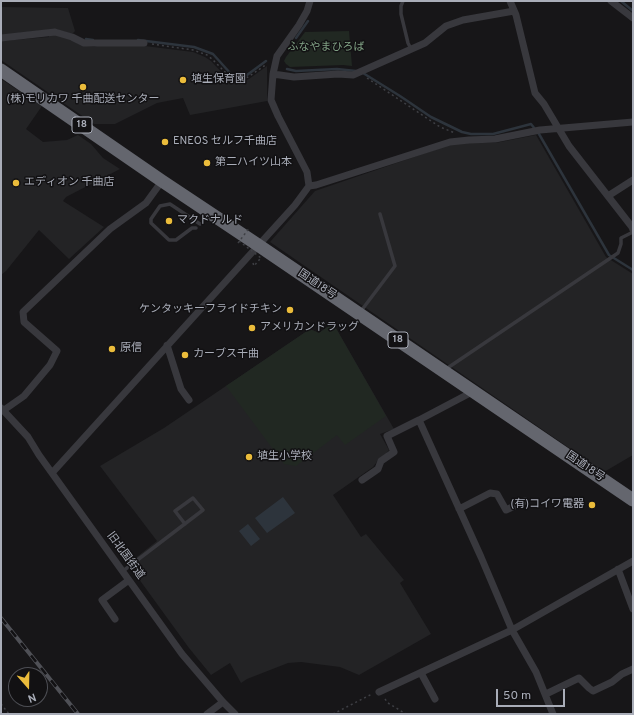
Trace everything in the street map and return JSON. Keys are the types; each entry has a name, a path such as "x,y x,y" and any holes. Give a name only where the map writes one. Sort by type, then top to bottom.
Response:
{"highway":[{"name":"国道18号","path":"1,70 162,181 633,500"}],"street":[{"path":"52,473 295,205 309,186 307,172 278,116 272,100 273,74 277,56 299,25 307,11 310,1"},
{"path":"510,1 514,11 535,93 544,104 559,128 568,146 632,227 633,231"},
{"path":"611,1 633,18"},
{"path":"273,74 294,76 354,74 411,49 435,36 446,26 463,20 514,11"},
{"path":"1,38 55,32 72,36 84,43 144,43"},
{"path":"309,186 450,142 495,139 559,128 633,122"},
{"path":"608,196 633,180"},
{"path":"2,409 24,396 50,365 57,351 24,322 23,312 68,271 76,261 110,229 146,202 162,181"},
{"path":"167,345 181,389 189,400"},
{"path":"362,480 378,469 381,461 394,452 387,436 474,391"},
{"name":"旧北国街道","path":"2,409 28,437 39,455 182,654 235,714"},
{"path":"419,420 512,630 536,672 553,714"},
{"path":"459,509 490,493 498,494 506,510 525,500"},
{"path":"380,692 512,630 633,560"},
{"path":"618,569 633,609"},
{"path":"115,619 102,600 129,580"},
{"path":"546,694 579,678 593,690 612,682 622,674 633,670"},
{"path":"421,672 435,699"},
{"path":"206,714 223,702"}],"lane":[{"path":"401,2 401,14 408,43 411,49"},
{"path":"196,228 192,228 176,240 170,240 151,223 151,219 160,206 170,204 200,224"},
{"path":"359,313 395,266 380,214"},
{"path":"444,371 609,260 618,253 621,238 633,231"},
{"path":"123,571 185,524 203,510 193,498 175,511 185,524"}],"path":[{"path":"144,43 193,50 207,55 212,58 229,76 235,79 248,77 268,63 275,62"},
{"path":"354,74 365,77 440,127 469,140"},
{"path":"239,241 250,227 254,229"},
{"path":"239,241 238,244 244,248"},
{"path":"239,241 261,258"},
{"path":"333,714 375,692 380,692 388,703 406,714"},
{"path":"1,704 9,714"}],"shaded area":[{"path":"1,7 68,8 75,31 72,34 56,29 1,35"},
{"path":"49,35 58,35 70,38 80,45 94,47 145,46 193,52 211,61 227,78 234,81 242,82 249,79 267,66 267,101 190,115 183,98 157,103 115,124 94,124 1,60 1,41 49,37"},
{"path":"1,79 42,106 26,129 43,142 67,140 78,135 91,144 103,158 120,169 66,197 63,201 104,227 69,259 39,230 6,271 1,275"},
{"path":"536,135 606,257 633,274 633,455 604,472 270,242 315,191 449,145 467,143 495,143"},
{"path":"333,323 394,429 380,434 389,450 386,454 379,459 373,467 333,495 361,537 366,534 404,580 400,583 431,634 359,675 340,667 301,662 288,663 247,679 241,683 230,663 211,675 189,648 128,564 157,541 100,466 164,428 310,329 319,333"},
{"path":"283,497 295,513 267,533 255,518"},
{"path":"248,524 260,539 251,546 239,531"}],"green space":[{"name":"ふなやまひろば","path":"349,31 352,66 290,67 284,61 305,32"},
{"path":"333,323 386,416 345,445 337,435 296,466 284,464 226,386 310,329 319,333"}],"waterway":[{"path":"621,1 633,11"},
{"path":"296,38 308,21"},
{"path":"86,39 93,40"},
{"path":"138,40 194,47 213,54 231,74 235,75 247,75 266,61"},
{"path":"287,69 296,71 337,69 356,71"},
{"path":"363,73 431,117 462,132 471,134 493,134 531,124 539,134 609,255 633,270"}],"railway":[{"path":"1,618 78,714"}],"place":[{"name":"埴生保育園","path":"183,80"},
{"name":"(株)モリカワ 千曲配送センター","path":"83,87"},
{"name":"ENEOS セルフ千曲店","path":"165,142"},
{"name":"第二ハイツ山本","path":"207,163"},
{"name":"エディオン 千曲店","path":"16,183"},
{"name":"マクドナルド","path":"169,221"},
{"name":"ケンタッキーフライドチキン","path":"290,310"},
{"name":"アメリカンドラッグ","path":"252,328"},
{"name":"原信","path":"112,349"},
{"name":"カーブス千曲","path":"185,355"},
{"name":"埴生小学校","path":"249,457"},
{"name":"(有)コイワ電器","path":"592,505"}]}
